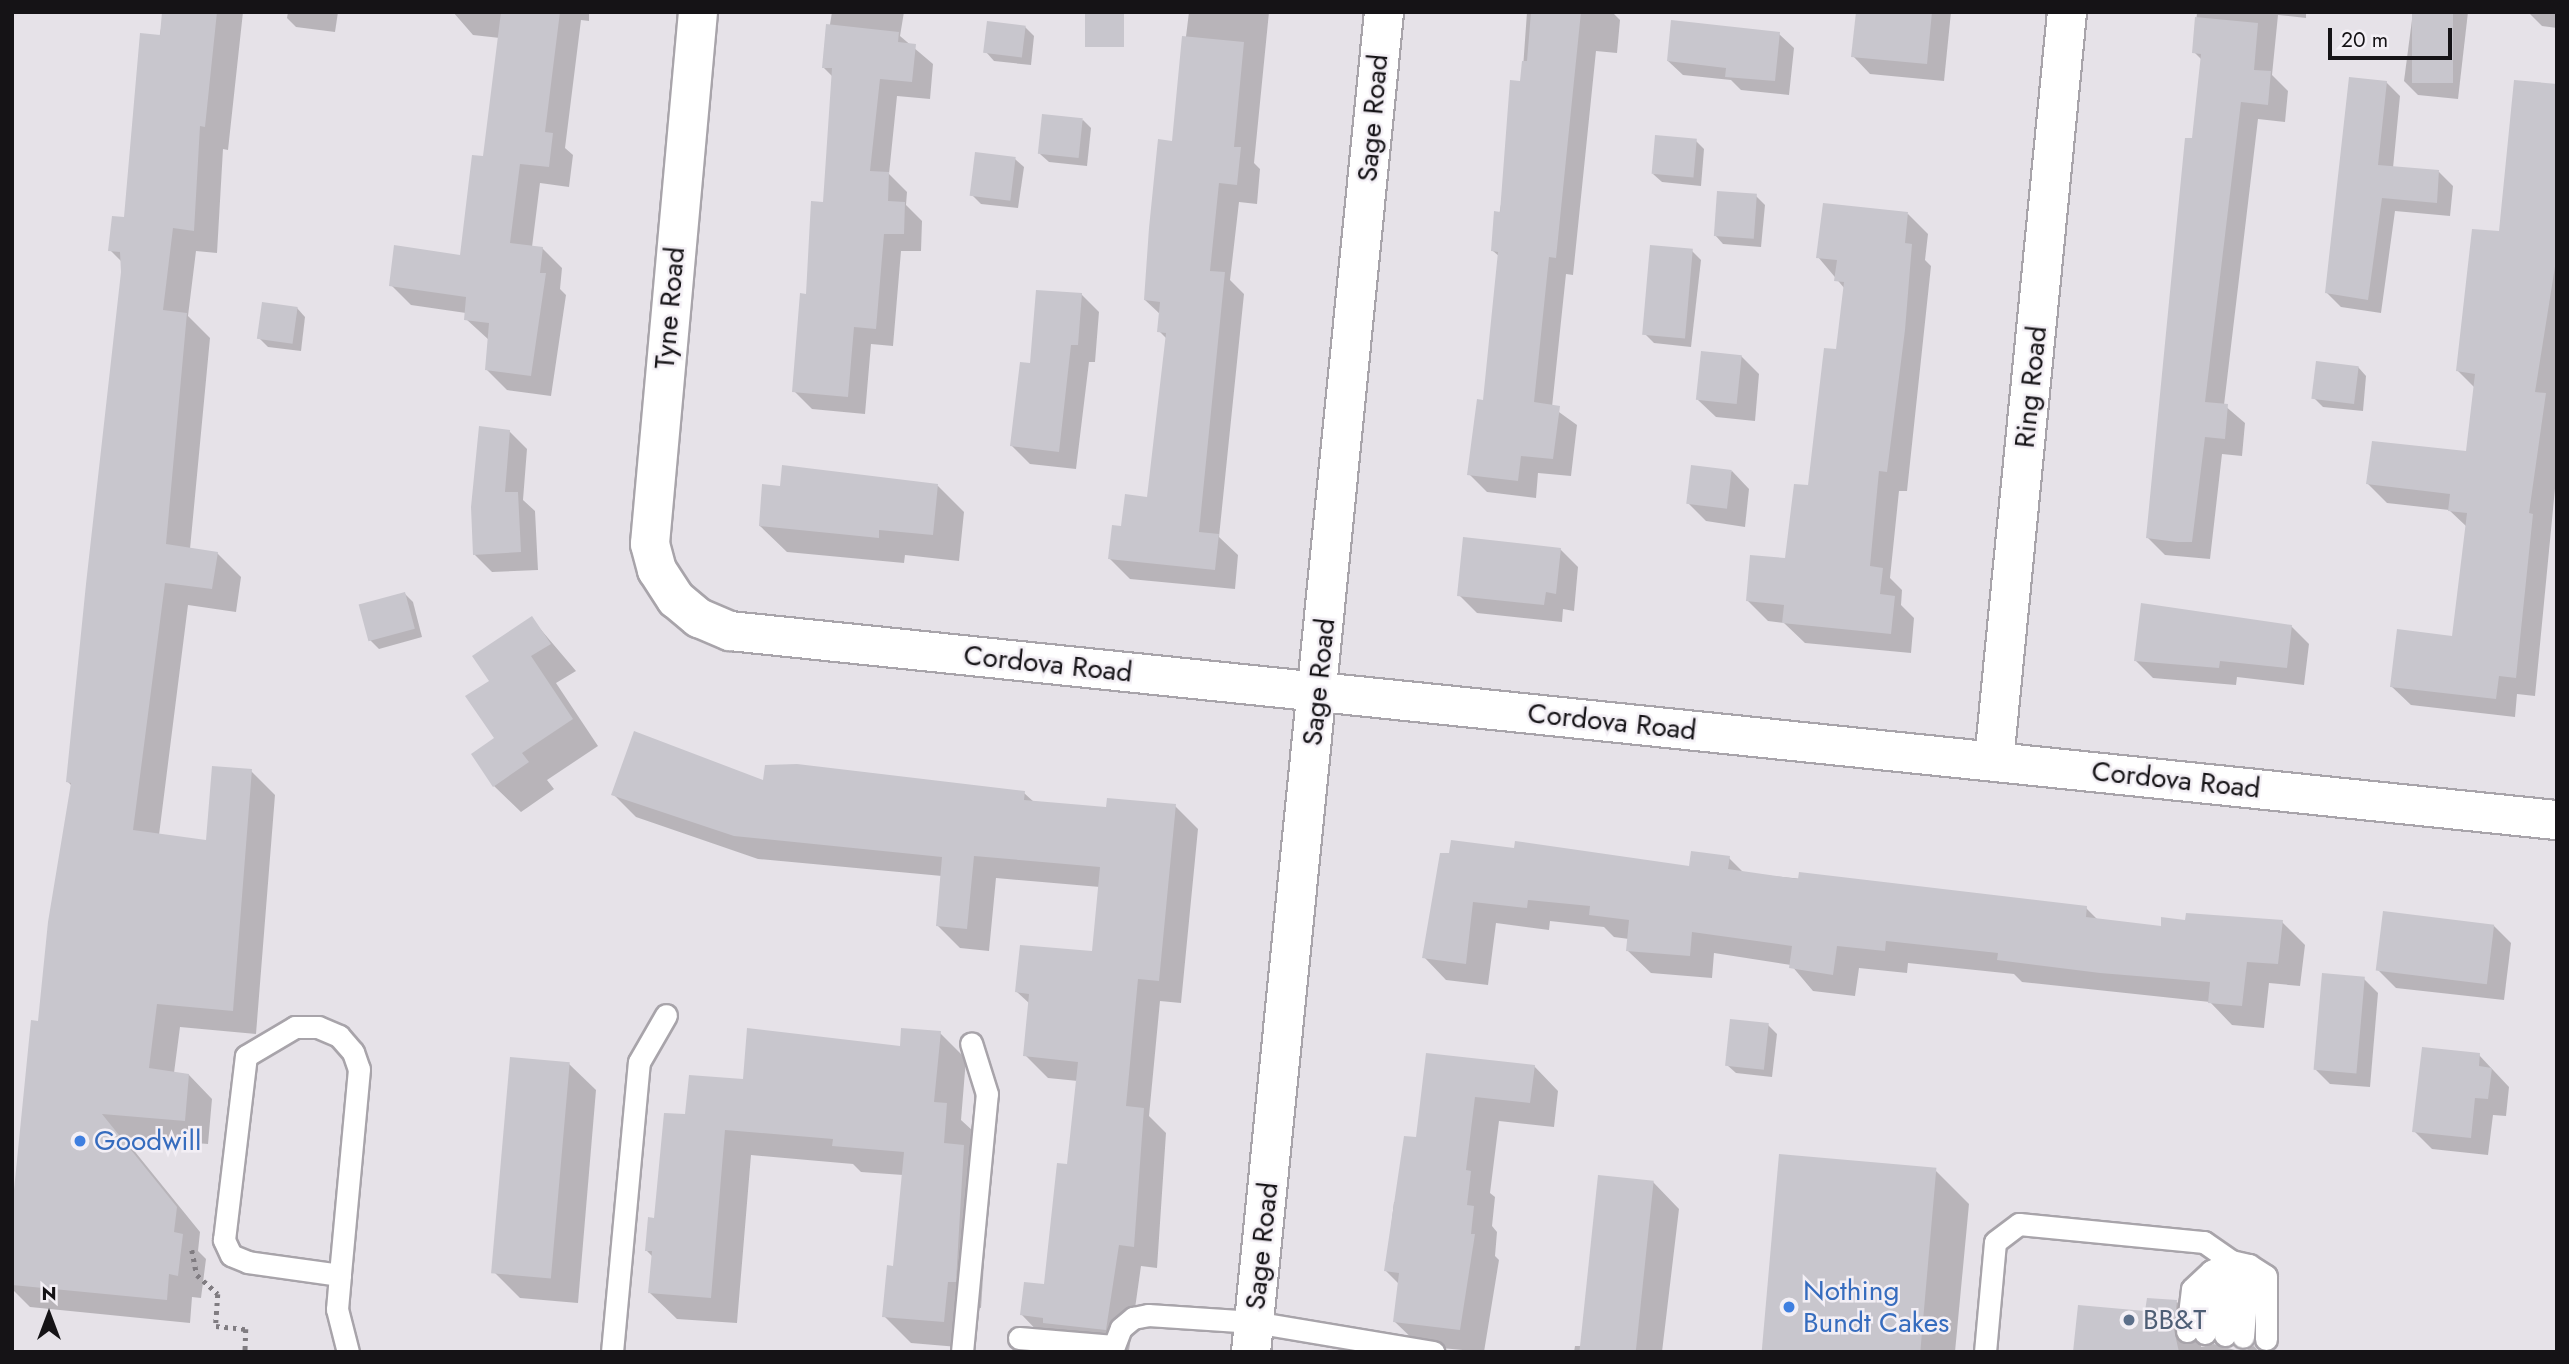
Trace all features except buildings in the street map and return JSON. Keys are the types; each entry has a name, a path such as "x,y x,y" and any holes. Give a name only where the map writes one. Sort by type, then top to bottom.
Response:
{"street":[{"name":"Tyne Road","path":"676,598 656,570 650,517 698,12"},
{"name":"Sage Road","path":"1253,1337 1384,12"},
{"name":"Ring Road","path":"1994,761 2067,12"},
{"name":"Cordova Road","path":"676,598 699,618 730,631 2557,820"}],"lane":[{"path":"612,1352 639,1062 666,1014"},
{"path":"340,1275 248,1262 231,1255 224,1240 246,1056 295,1027 318,1027 339,1036 353,1052 359,1069 337,1309 348,1352"},
{"path":"962,1352 987,1094 971,1044"},
{"path":"1985,1352 1995,1242 2019,1224 2204,1242 2266,1276 2266,1339"},
{"path":"2240,1263 2215,1334 2211,1271 2240,1263"},
{"path":"1019,1338 1114,1346 1121,1328 1133,1318 1148,1315 1253,1337 1434,1352"}],"path":[{"path":"193,1244 197,1275 218,1294 216,1326 246,1329 245,1352"}],"place":[{"name":"Goodwill","path":"80,1141"},
{"name":"Nothing Bundt Cakes","path":"1789,1307"},
{"name":"BB&T","path":"2129,1320"}]}
